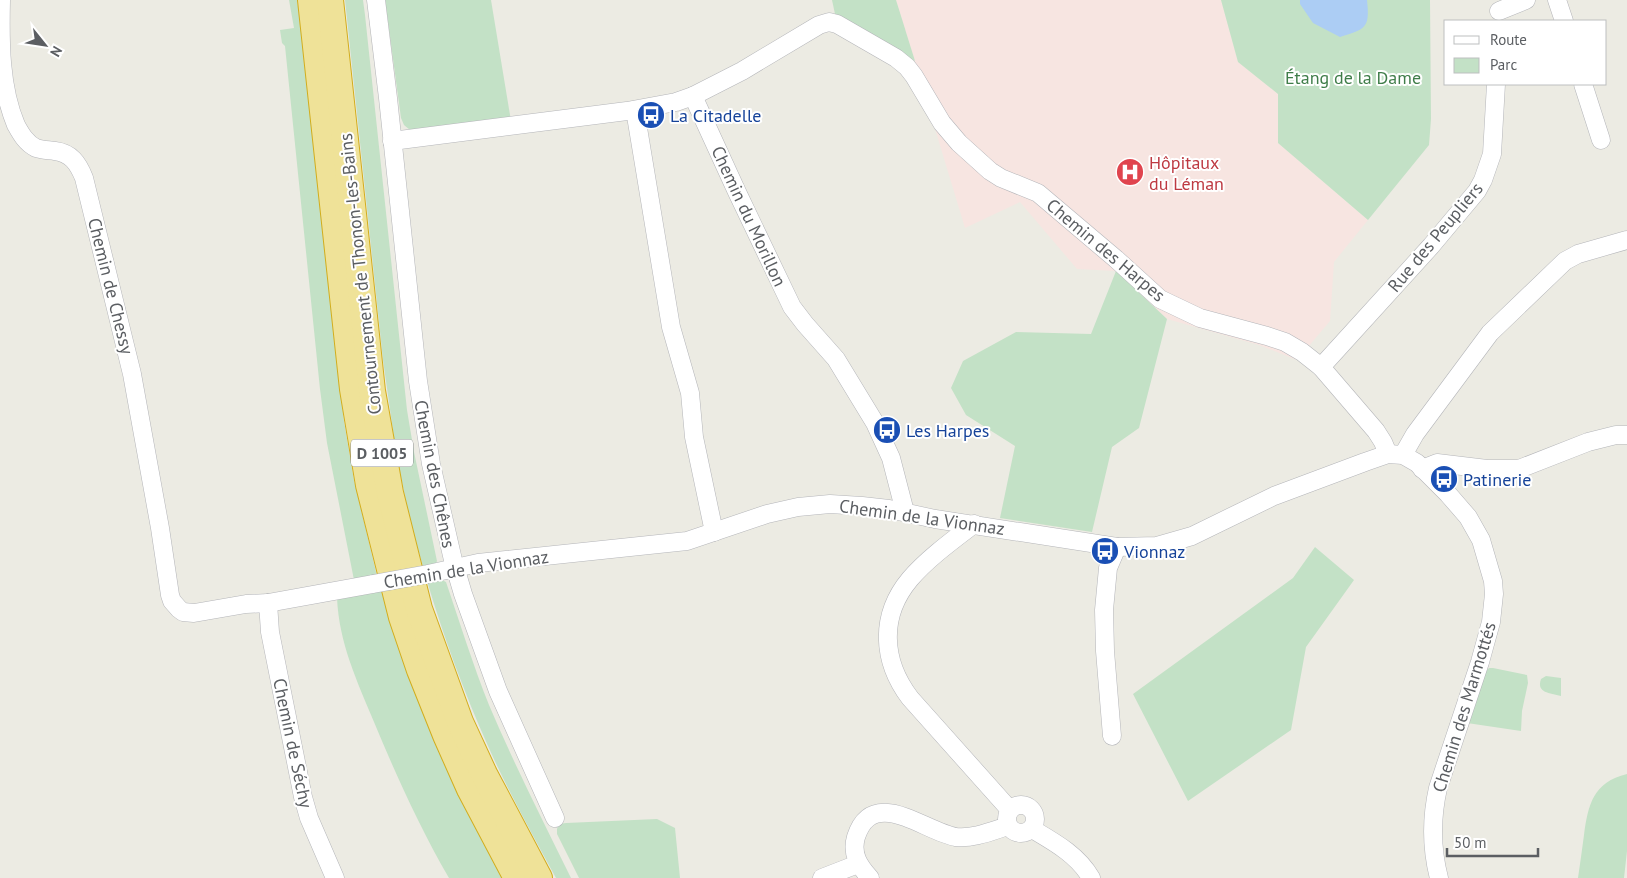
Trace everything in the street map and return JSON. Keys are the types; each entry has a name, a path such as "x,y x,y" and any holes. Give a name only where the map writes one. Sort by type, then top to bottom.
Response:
{"highway":[{"name":"Contournement de Thonon-les-Bains","path":"311,0 351,372 369,485 402,617 420,670 470,789 517,878"},
{"name":"Contournement de Thonon-les-Bains","path":"330,0 372,391 390,493 419,609 454,706 484,774 539,878"}],"street":[{"name":"Chemin de Chessy","path":"1,0 0,75 4,100 8,111 29,144 40,149 65,153 76,162 89,194 132,374 170,595 178,609"},
{"path":"376,0 381,30 392,141 636,110 662,106 693,96"},
{"path":"1498,11 1526,0"},
{"path":"1557,0 1564,20"},
{"name":"Chemin des Harpes","path":"693,96 748,68 819,25 829,22 837,24 896,58 907,67 942,123 959,143 990,171 1000,178 1038,193 1160,299 1200,318 1267,336 1302,352 1321,367 1396,454 1411,458 1422,469"},
{"name":"Rue des Peupliers","path":"1321,367 1431,246 1477,192 1492,154 1496,85"},
{"path":"1583,85 1601,140"},
{"name":"Chemin du Morillon","path":"693,96 788,298 801,319 836,359 875,423 891,458 906,512"},
{"path":"636,110 671,326 690,392 694,438 714,532"},
{"name":"Chemin des Chênes","path":"392,141 422,415 455,569 498,690 554,818"},
{"path":"1396,454 1415,434 1490,333 1565,261 1578,254 1627,240"},
{"path":"1422,469 1437,463 1487,469 1519,469 1588,442 1616,435 1627,435"},
{"name":"Chemin de la Vionnaz","path":"178,609 194,613 246,604 268,603 455,569 478,563 676,542 693,539 767,514 798,507 830,504 906,512 935,519 1117,547 1151,547 1181,541 1274,496 1396,454"},
{"name":"Chemin des Marmottés","path":"1422,469 1457,503 1475,528 1490,566 1494,594 1492,622 1487,640 1438,788 1434,808 1433,847 1439,878"},
{"path":"935,519 945,532 946,547"},
{"path":"870,878 858,864 855,853 856,839 860,828 867,819 878,814 905,816 956,837 968,836 1009,818 1020,805 1031,809 1036,819 1032,829 1021,834 1014,832 1009,818 910,698 897,678 891,661 888,631 898,597 911,577 974,524"},
{"path":"1112,736 1105,651 1104,610 1108,568 1117,547"},
{"name":"Chemin de Séchy","path":"268,603 270,632 303,798 309,818 335,878"},
{"path":"1032,829 1072,854 1091,878"},
{"path":"822,878 858,864"}],"shaded area":[{"name":"Hôpitaux du Léman","path":"896,0 1221,0 1238,62 1278,94 1278,143 1368,220 1334,262 1330,321 1297,360 1259,345 1167,319 1116,271 1077,269 1020,202 965,228"}],"green space":[{"path":"289,0 297,0 303,38 344,421 354,480 377,576 354,580 327,443 320,389 285,46 282,43 280,30 294,28"},
{"path":"345,0 363,0 407,410 437,561 435,565 423,567 409,517 396,452 383,360"},
{"path":"385,0 491,0 511,121 410,130 404,125 401,118"},
{"path":"832,0 896,0 915,61 835,14"},
{"name":"Étang de la Dame","path":"1221,0 1430,0 1431,119 1429,145 1368,220 1278,143 1278,94 1238,62"},
{"path":"1116,271 1167,319 1139,428 1112,447 1092,532 1000,518 1015,446 966,415 951,388 963,361 1016,332 1091,334"},
{"path":"1315,547 1354,580 1306,647 1291,730 1188,801 1133,694 1293,578"},
{"path":"440,579 446,582 489,705 571,878 556,878 512,796 488,746 455,665 427,581"},
{"path":"381,590 394,634 446,768 503,878 449,878 418,821 382,742 361,692 345,646 338,615 337,598"},
{"path":"1489,668 1527,675 1528,683 1522,711 1521,731 1467,723 1485,672"},
{"path":"1546,676 1561,678 1561,696 1542,690 1540,687 1541,679"},
{"path":"1627,774 1627,851 1624,878 1578,878 1586,824 1594,796 1606,783"},
{"path":"657,819 675,828 680,878 579,878 557,834 559,824"}],"water":[{"name":"Étang de la Dame","path":"1300,0 1367,0 1367,22 1356,32 1340,37 1313,23 1300,4"}],"place":[{"name":"La Citadelle","path":"651,115"},
{"name":"Hôpitaux du Léman","path":"1130,172"},
{"name":"Les Harpes","path":"887,430"},
{"name":"Patinerie","path":"1444,479"},
{"name":"Vionnaz","path":"1105,551"}]}
